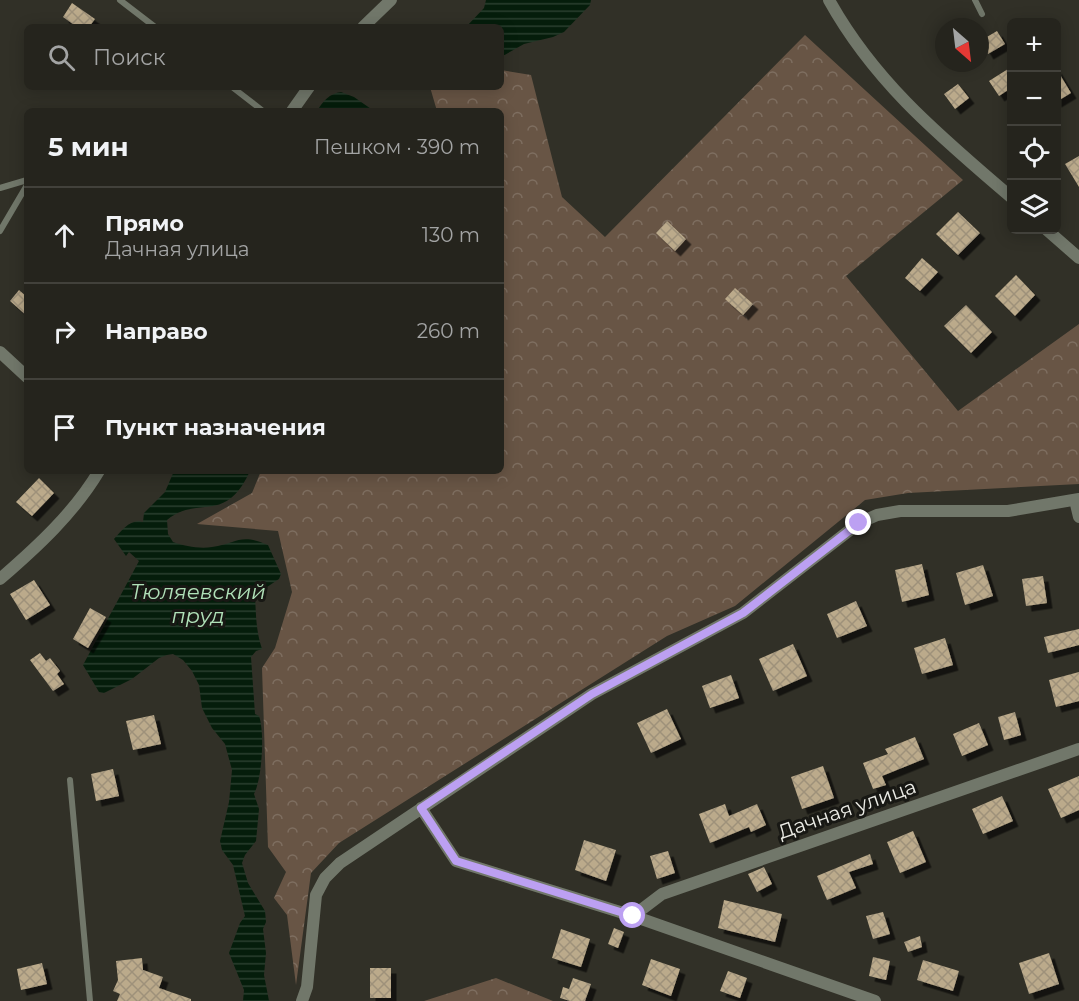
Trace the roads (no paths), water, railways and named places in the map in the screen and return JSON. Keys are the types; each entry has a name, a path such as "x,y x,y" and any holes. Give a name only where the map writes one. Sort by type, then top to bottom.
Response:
{"street":[{"path":"366,24 391,0"},
{"path":"829,0 864,55 885,82 1007,194"},
{"path":"294,108 307,90"},
{"path":"1052,234 1079,258"},
{"path":"0,352 24,374"},
{"path":"0,579 65,518 87,491 97,474"},
{"path":"302,1001 307,987 316,895 325,878 340,863 592,694 743,613 859,523 878,514 900,511 1008,511 1077,500 1079,517"},
{"name":"Дачная улица","path":"633,916 662,894 1079,749"},
{"path":"421,808 456,861 633,916 875,1001"}],"lane":[{"path":"120,0 151,24"},
{"path":"975,0 982,14"},
{"path":"236,90 259,108"},
{"path":"0,188 24,181"},
{"path":"0,231 24,190"},
{"path":"70,780 90,1001"},
{"path":"307,987 311,1001"}],"water":[{"path":"486,0 591,0 590,5 564,32 524,44 504,55 504,24 469,24 484,8"},
{"path":"341,92 354,97 370,108 319,108 333,94"},
{"name":"Тюляевский пруд","path":"173,474 248,474 241,488 221,504 190,509 167,520 168,534 173,542 197,547 212,547 245,539 259,541 268,545 281,574 279,579 255,595 257,629 262,649 256,651 251,657 255,714 259,716 261,723 262,755 254,794 259,809 256,841 242,863 248,883 265,911 264,975 269,1001 243,1001 244,990 229,953 240,923 245,916 233,865 222,850 220,841 229,802 232,770 225,744 212,728 202,708 199,685 192,671 183,660 173,654 167,655 159,658 132,679 104,693 99,692 83,665 139,561 129,552 126,556 114,539 131,523 143,522 144,513 165,492"}]}
